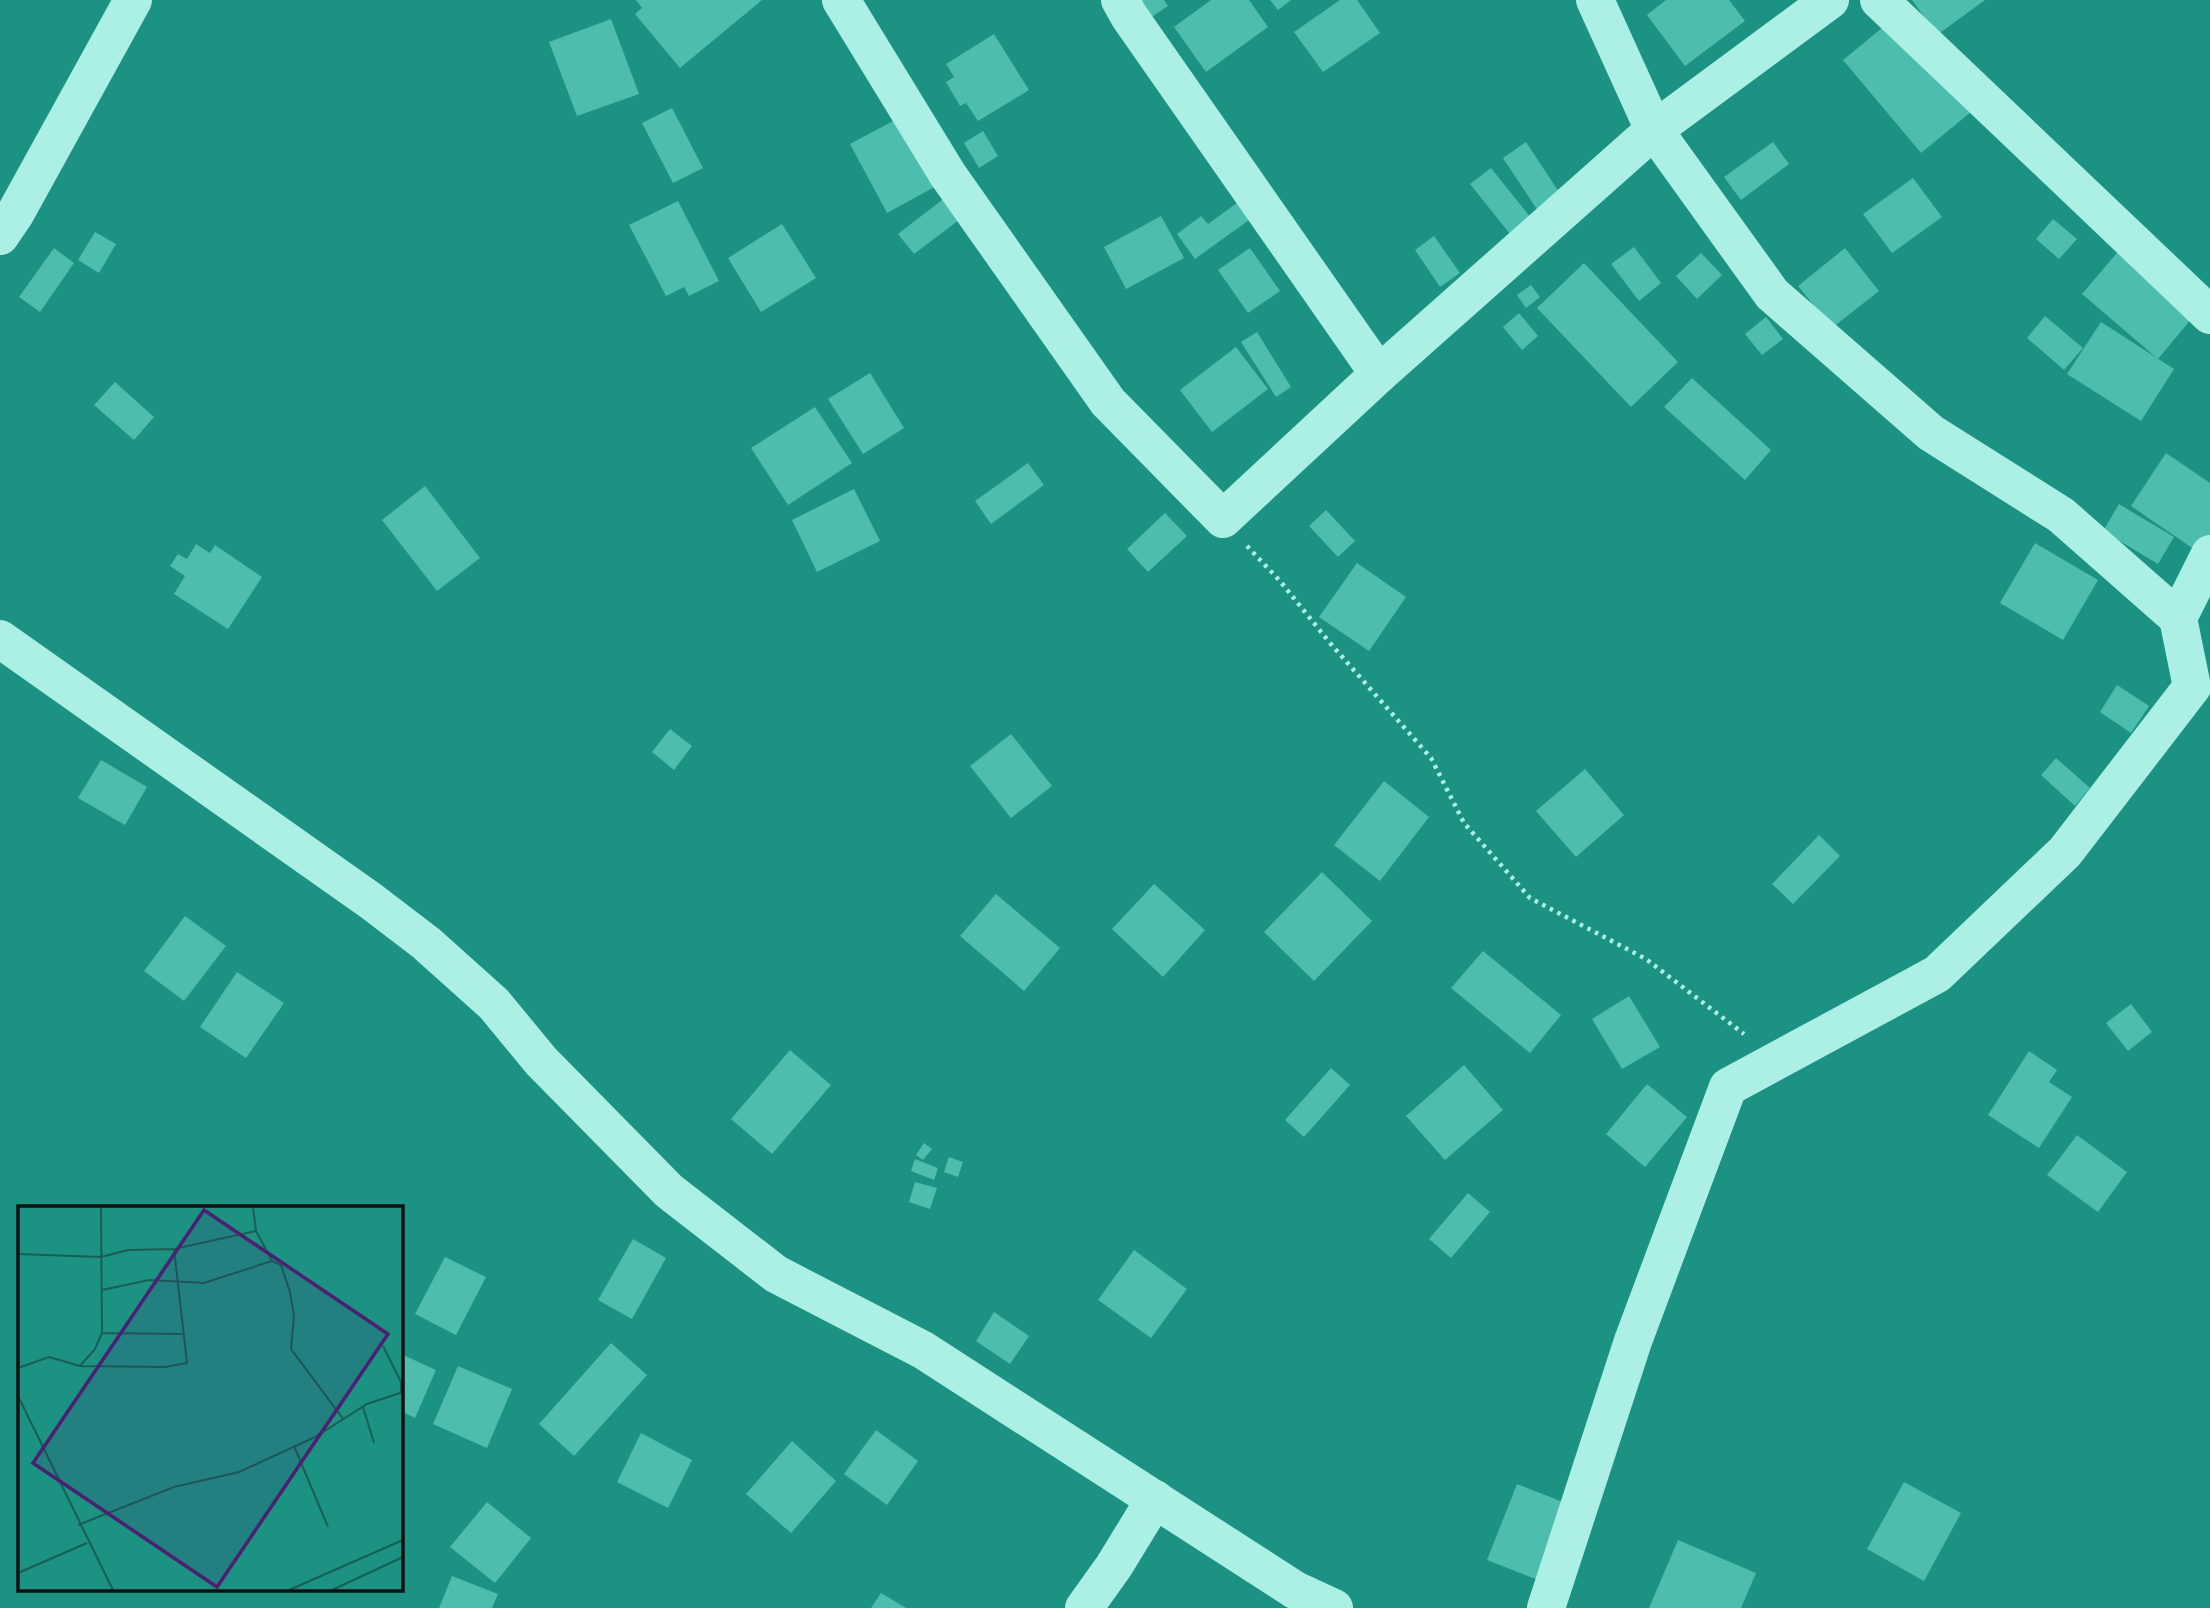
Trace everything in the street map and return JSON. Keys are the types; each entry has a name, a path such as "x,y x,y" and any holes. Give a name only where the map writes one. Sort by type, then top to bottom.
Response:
{"street":[{"path":"0,236 15,214 133,0"},
{"path":"841,0 948,175 1108,402 1223,519 1379,374 1654,130 1830,0"},
{"path":"1120,0 1379,374"},
{"path":"1546,1608 1633,1341 1728,1087 1937,974 2065,852 2192,687 2178,618 2061,515 1931,433 1772,294 1654,130 1595,0"},
{"path":"1879,0 2210,315"},
{"path":"2178,618 2210,554"},
{"path":"0,639 360,893 426,943 494,1004 541,1061 669,1191 776,1274 923,1350 1295,1590 1334,1608"},
{"path":"1084,1608 1114,1566 1155,1499"}],"path":[{"path":"1223,519 1280,580 1330,643 1431,758 1464,823 1530,898 1646,959 1779,1060"}],"building":[{"path":"636,0 762,0 680,68 635,14 642,8"},
{"path":"1134,0 1164,0 1168,6 1147,20"},
{"path":"1211,0 1249,0 1268,27 1206,72 1174,27"},
{"path":"1270,0 1291,0 1278,10"},
{"path":"1340,0 1357,0 1380,33 1323,72 1294,32"},
{"path":"1666,0 1729,0 1745,21 1685,66 1647,15"},
{"path":"1912,0 1985,0 1937,35"},
{"path":"611,19 639,94 577,116 549,42"},
{"path":"1893,19 1971,112 1921,153 1843,60"},
{"path":"994,34 1029,90 978,121 966,103 960,106 946,82 954,77 946,64"},
{"path":"672,108 703,168 673,183 642,123"},
{"path":"895,120 940,184 887,213 850,144"},
{"path":"983,131 998,156 979,168 964,143"},
{"path":"1526,142 1561,195 1538,211 1503,158"},
{"path":"1773,142 1789,164 1741,200 1724,177"},
{"path":"1491,168 1531,218 1510,234 1470,184"},
{"path":"1913,178 1942,217 1892,253 1863,214"},
{"path":"951,193 967,214 914,254 898,234"},
{"path":"678,201 719,281 689,296 684,287 666,296 629,225"},
{"path":"1237,203 1249,220 1195,259 1177,234 1201,216 1208,224"},
{"path":"1161,216 1184,258 1126,289 1104,247"},
{"path":"2053,219 2077,239 2059,259 2036,239"},
{"path":"782,224 816,278 761,312 728,258"},
{"path":"95,232 116,244 99,273 78,260"},
{"path":"1434,236 1460,273 1440,287 1415,250"},
{"path":"1634,247 1661,283 1639,301 1611,264"},
{"path":"2122,247 2198,311 2158,359 2082,294"},
{"path":"54,248 74,263 40,312 19,297"},
{"path":"1250,248 1280,291 1248,313 1218,270"},
{"path":"1845,248 1879,291 1832,328 1798,286"},
{"path":"1701,253 1722,275 1697,299 1676,276"},
{"path":"1584,263 1678,362 1631,407 1537,308"},
{"path":"1531,285 1540,297 1526,308 1517,295"},
{"path":"1519,313 1538,336 1522,350 1503,327"},
{"path":"2045,316 2083,348 2064,370 2027,338"},
{"path":"1766,317 1783,339 1762,355 1745,334"},
{"path":"2101,322 2174,369 2141,421 2067,374"},
{"path":"1257,332 1291,387 1276,397 1241,342"},
{"path":"1236,347 1268,389 1212,432 1180,390"},
{"path":"870,373 904,428 863,454 828,399"},
{"path":"1692,378 1771,450 1745,480 1664,407"},
{"path":"115,382 154,417 134,440 94,405"},
{"path":"815,407 852,463 788,505 751,448"},
{"path":"2166,453 2210,483 2210,540 2201,554 2131,506"},
{"path":"1028,463 1044,485 991,524 975,501"},
{"path":"425,486 480,558 437,591 382,520"},
{"path":"854,489 880,541 817,572 792,520"},
{"path":"2119,504 2174,537 2158,564 2103,531"},
{"path":"1326,510 1355,541 1338,557 1309,526"},
{"path":"1165,513 1187,536 1148,572 1127,549"},
{"path":"2035,543 2098,580 2063,640 2000,603"},
{"path":"196,544 210,553 215,545 262,577 228,629 174,594 185,576 170,566 178,554 187,559"},
{"path":"1357,563 1406,597 1369,651 1319,617"},
{"path":"2117,685 2149,706 2131,733 2100,712"},
{"path":"670,729 692,746 674,770 652,752"},
{"path":"1011,734 1052,786 1011,818 970,766"},
{"path":"2056,758 2090,788 2075,806 2041,775"},
{"path":"101,760 147,787 125,825 78,798"},
{"path":"1585,769 1624,815 1576,857 1536,811"},
{"path":"1384,781 1429,817 1380,881 1334,845"},
{"path":"1819,835 1840,856 1793,904 1772,884"},
{"path":"1322,872 1372,921 1314,981 1264,932"},
{"path":"1154,884 1205,930 1163,977 1112,929"},
{"path":"996,894 1060,948 1024,991 960,936"},
{"path":"185,916 226,946 184,1001 144,971"},
{"path":"1483,951 1561,1015 1530,1053 1451,988"},
{"path":"237,972 284,1003 246,1058 200,1027"},
{"path":"1629,996 1660,1047 1622,1069 1592,1019"},
{"path":"2131,1004 2152,1032 2128,1051 2106,1023"},
{"path":"790,1050 831,1085 772,1154 731,1119"},
{"path":"2029,1051 2057,1070 2049,1082 2072,1097 2039,1148 1988,1115"},
{"path":"1464,1065 1503,1110 1445,1160 1406,1116"},
{"path":"1331,1068 1350,1085 1304,1137 1285,1120"},
{"path":"1647,1084 1687,1117 1645,1167 1606,1134"},
{"path":"2077,1135 2127,1172 2098,1212 2047,1175"},
{"path":"924,1143 932,1149 923,1160 916,1155"},
{"path":"949,1157 963,1162 958,1177 944,1172"},
{"path":"915,1159 938,1168 934,1180 911,1171"},
{"path":"915,1182 937,1188 930,1209 909,1202"},
{"path":"1468,1193 1490,1212 1451,1258 1429,1239"},
{"path":"633,1239 666,1258 632,1319 598,1300"},
{"path":"1134,1250 1187,1289 1151,1338 1098,1300"},
{"path":"445,1257 486,1277 456,1335 415,1314"},
{"path":"994,1312 1029,1336 1010,1364 976,1341"},
{"path":"611,1343 647,1375 574,1456 539,1424"},
{"path":"402,1354 436,1370 415,1418 402,1412"},
{"path":"458,1366 512,1389 487,1448 433,1424"},
{"path":"876,1430 918,1461 887,1505 844,1474"},
{"path":"641,1433 692,1460 668,1508 617,1482"},
{"path":"792,1441 836,1481 791,1533 746,1494"},
{"path":"1904,1482 1961,1513 1924,1581 1867,1549"},
{"path":"1517,1484 1568,1504 1538,1580 1487,1560"},
{"path":"487,1502 531,1538 495,1583 450,1547"},
{"path":"1678,1540 1756,1573 1741,1608 1649,1608"},
{"path":"452,1576 498,1594 492,1608 439,1608"},
{"path":"881,1593 906,1608 871,1608"}]}
